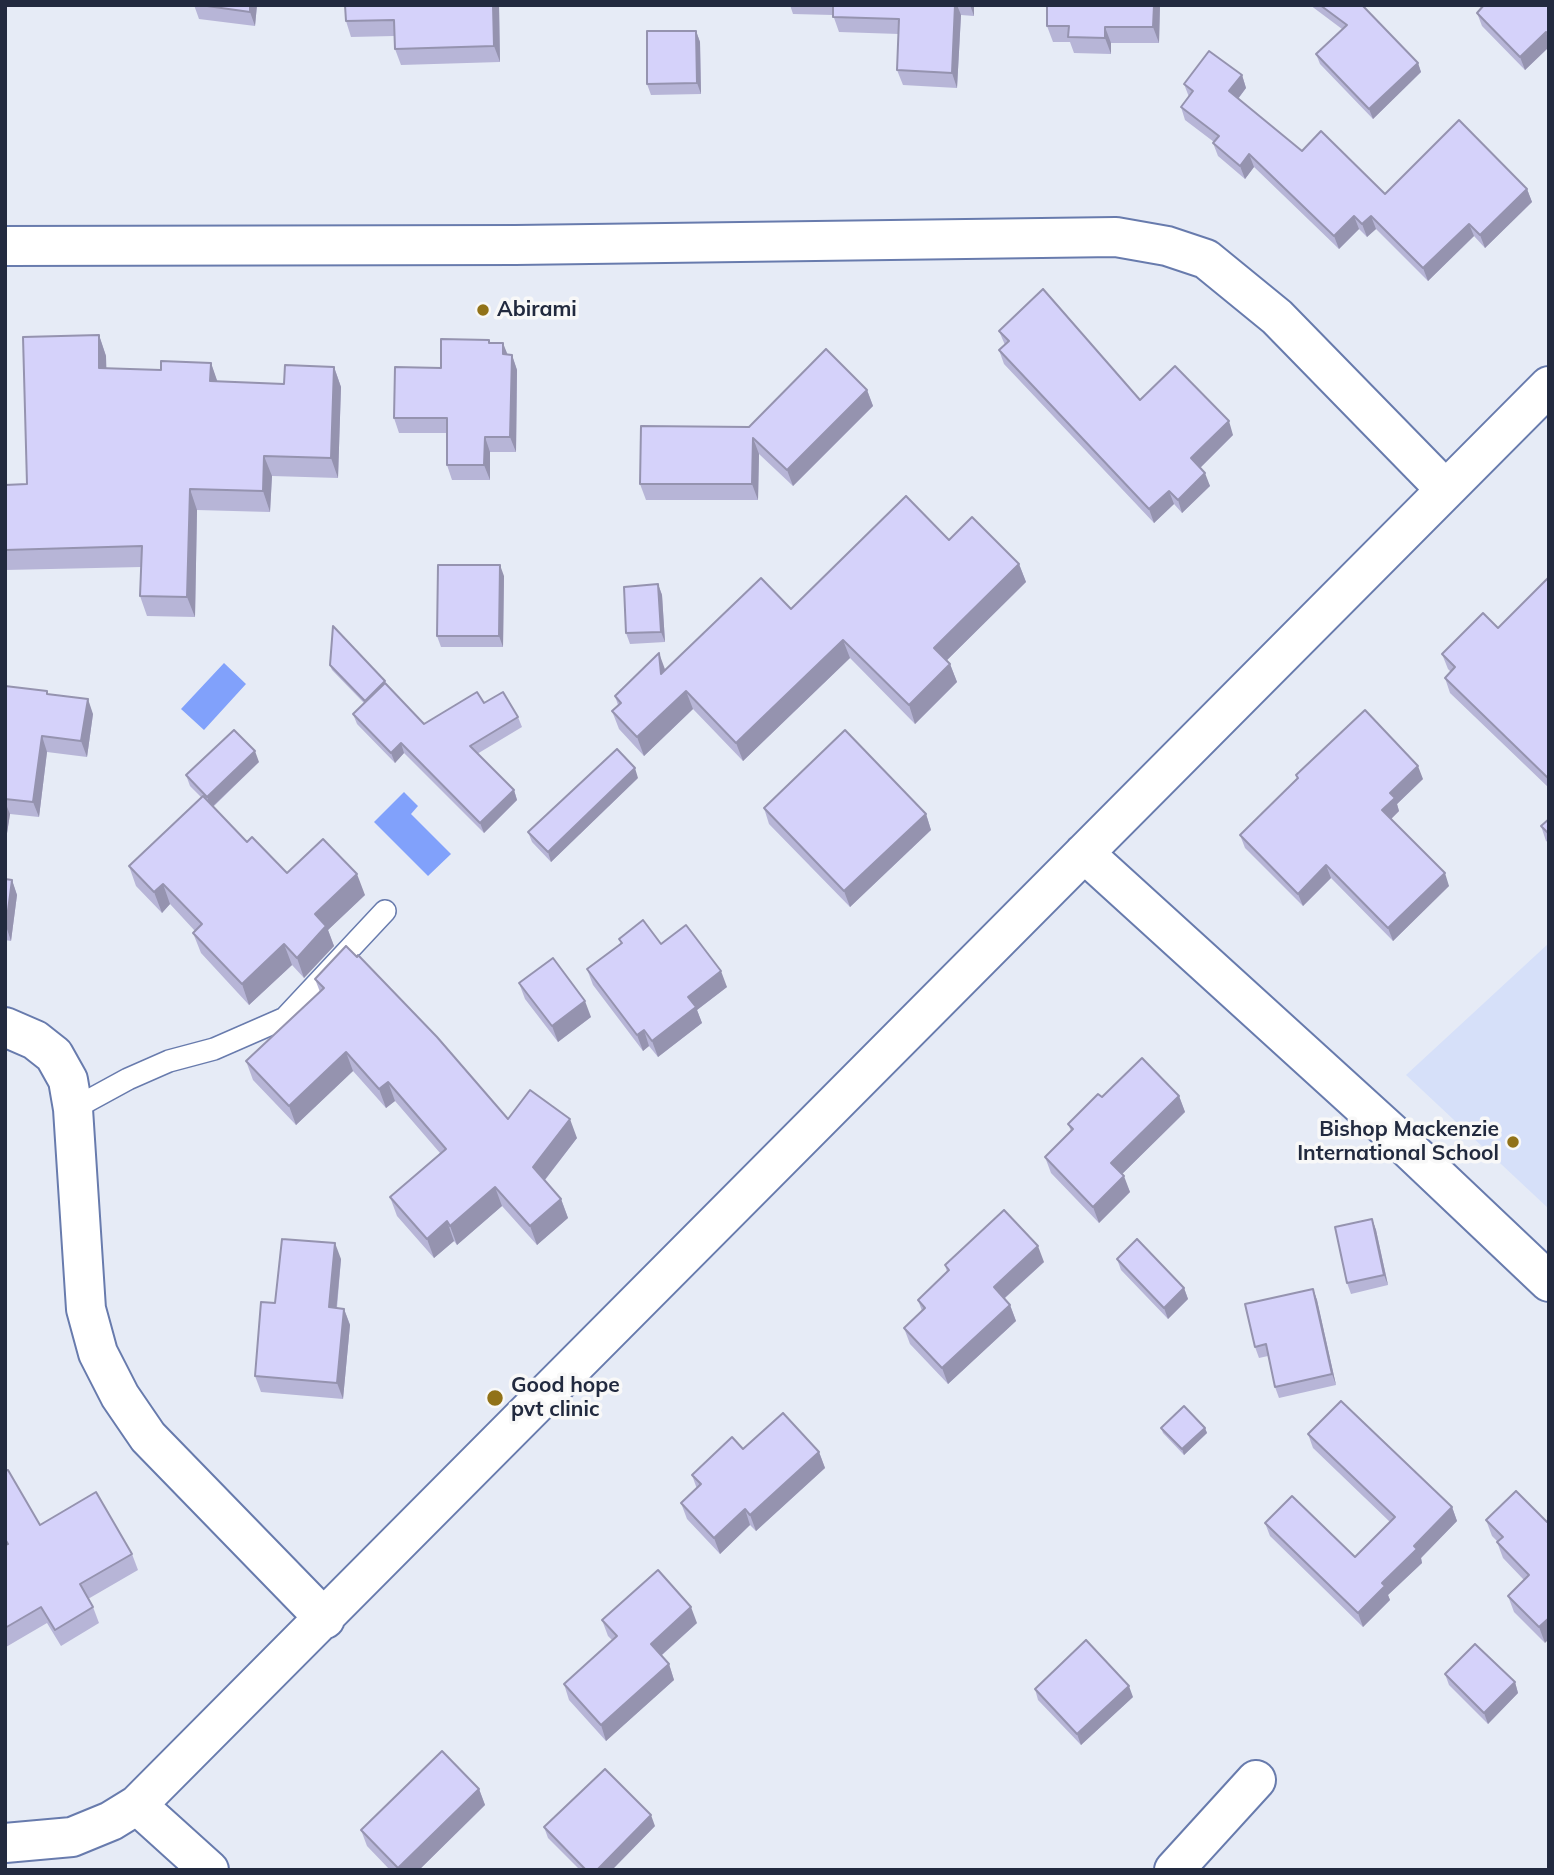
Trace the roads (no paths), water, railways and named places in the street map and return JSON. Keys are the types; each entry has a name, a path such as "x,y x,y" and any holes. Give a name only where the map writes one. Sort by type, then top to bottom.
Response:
{"street":[{"path":"5,246 515,245 1116,237 1167,246 1206,259 1277,317 1445,489"},
{"path":"5,1843 72,1837 111,1821 137,1805 1549,386"},
{"path":"1084,853 1394,1135 1549,1282"},
{"path":"5,1027 35,1040 54,1055 68,1080 86,1309 98,1353 120,1396 148,1437 325,1619"},
{"path":"1174,1870 1256,1780"},
{"path":"137,1805 209,1870"}],"lane":[{"path":"72,1109 169,1061 214,1049 285,1018 386,911"}],"water":[{"path":"224,663 246,684 204,730 181,709"},
{"path":"404,792 418,806 411,814 451,854 428,876 374,822"}],"place":[{"name":"Abirami","path":"483,310"},
{"name":"Bishop Mackenzie International School","path":"1513,1142"},
{"name":"Good hope pvt clinic","path":"495,1398"}]}
